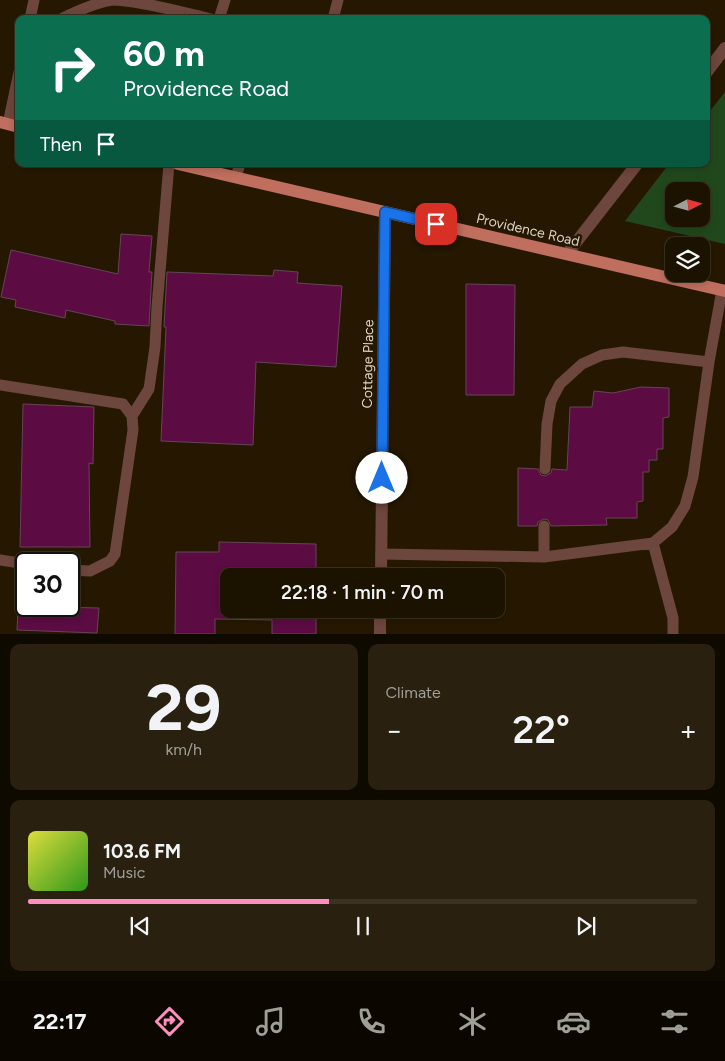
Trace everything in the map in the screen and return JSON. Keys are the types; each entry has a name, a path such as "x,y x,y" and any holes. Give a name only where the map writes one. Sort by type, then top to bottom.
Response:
{"main road":[{"name":"Providence Road","path":"190,167 724,291"}],"street":[{"path":"710,68 725,48"},
{"path":"568,254 635,167"},
{"name":"Cottage Place","path":"380,568 385,212"},
{"path":"380,618 380,634"}],"lane":[{"path":"31,15 34,0"},
{"path":"69,15 90,5 113,0 136,2 193,15"},
{"path":"220,15 225,0"},
{"path":"334,15 338,0"},
{"path":"9,124 15,93"},
{"path":"132,416 149,389 155,346 169,167"},
{"path":"236,178 239,167"},
{"path":"381,554 544,556 653,543 672,526 685,506 693,477 709,362 724,291"},
{"path":"545,469 547,424 551,401 560,384 582,364 602,355 623,352 709,362"},
{"path":"0,385 123,404 132,416 133,430 115,554 110,561 90,571 80,571"},
{"path":"544,526 544,556"},
{"path":"653,543 673,618 673,634"},
{"path":"0,560 15,562"}],"green space":[{"path":"725,92 725,244 710,241 710,237 695,237 625,221 667,167 710,167 710,111"}],"building":[{"path":"121,234 152,236 149,272 152,272 149,326 115,324 115,321 66,310 65,318 15,307 16,300 1,297 11,250 118,274"},
{"path":"274,270 298,272 297,283 342,286 336,367 256,362 253,445 161,441 167,272 273,276"},
{"path":"466,284 515,285 514,395 466,395"},
{"path":"641,387 669,388 669,417 663,418 663,449 657,449 657,460 649,460 649,472 643,472 643,501 637,502 637,518 606,518 607,525 551,526 548,520 544,519 538,522 537,526 518,526 518,468 538,469 541,475 545,476 551,473 552,469 567,470 570,407 592,407 594,391 613,393"},
{"path":"23,404 94,407 93,464 89,463 90,547 20,547"},
{"path":"219,542 316,544 316,568 220,568 220,618 316,618 316,634 272,634 272,620 215,619 215,634 175,634 176,552 219,552"},
{"path":"80,608 99,608 97,633 17,630 18,617 80,617"}],"route":[{"path":"382,478 385,212 436,224"}]}
